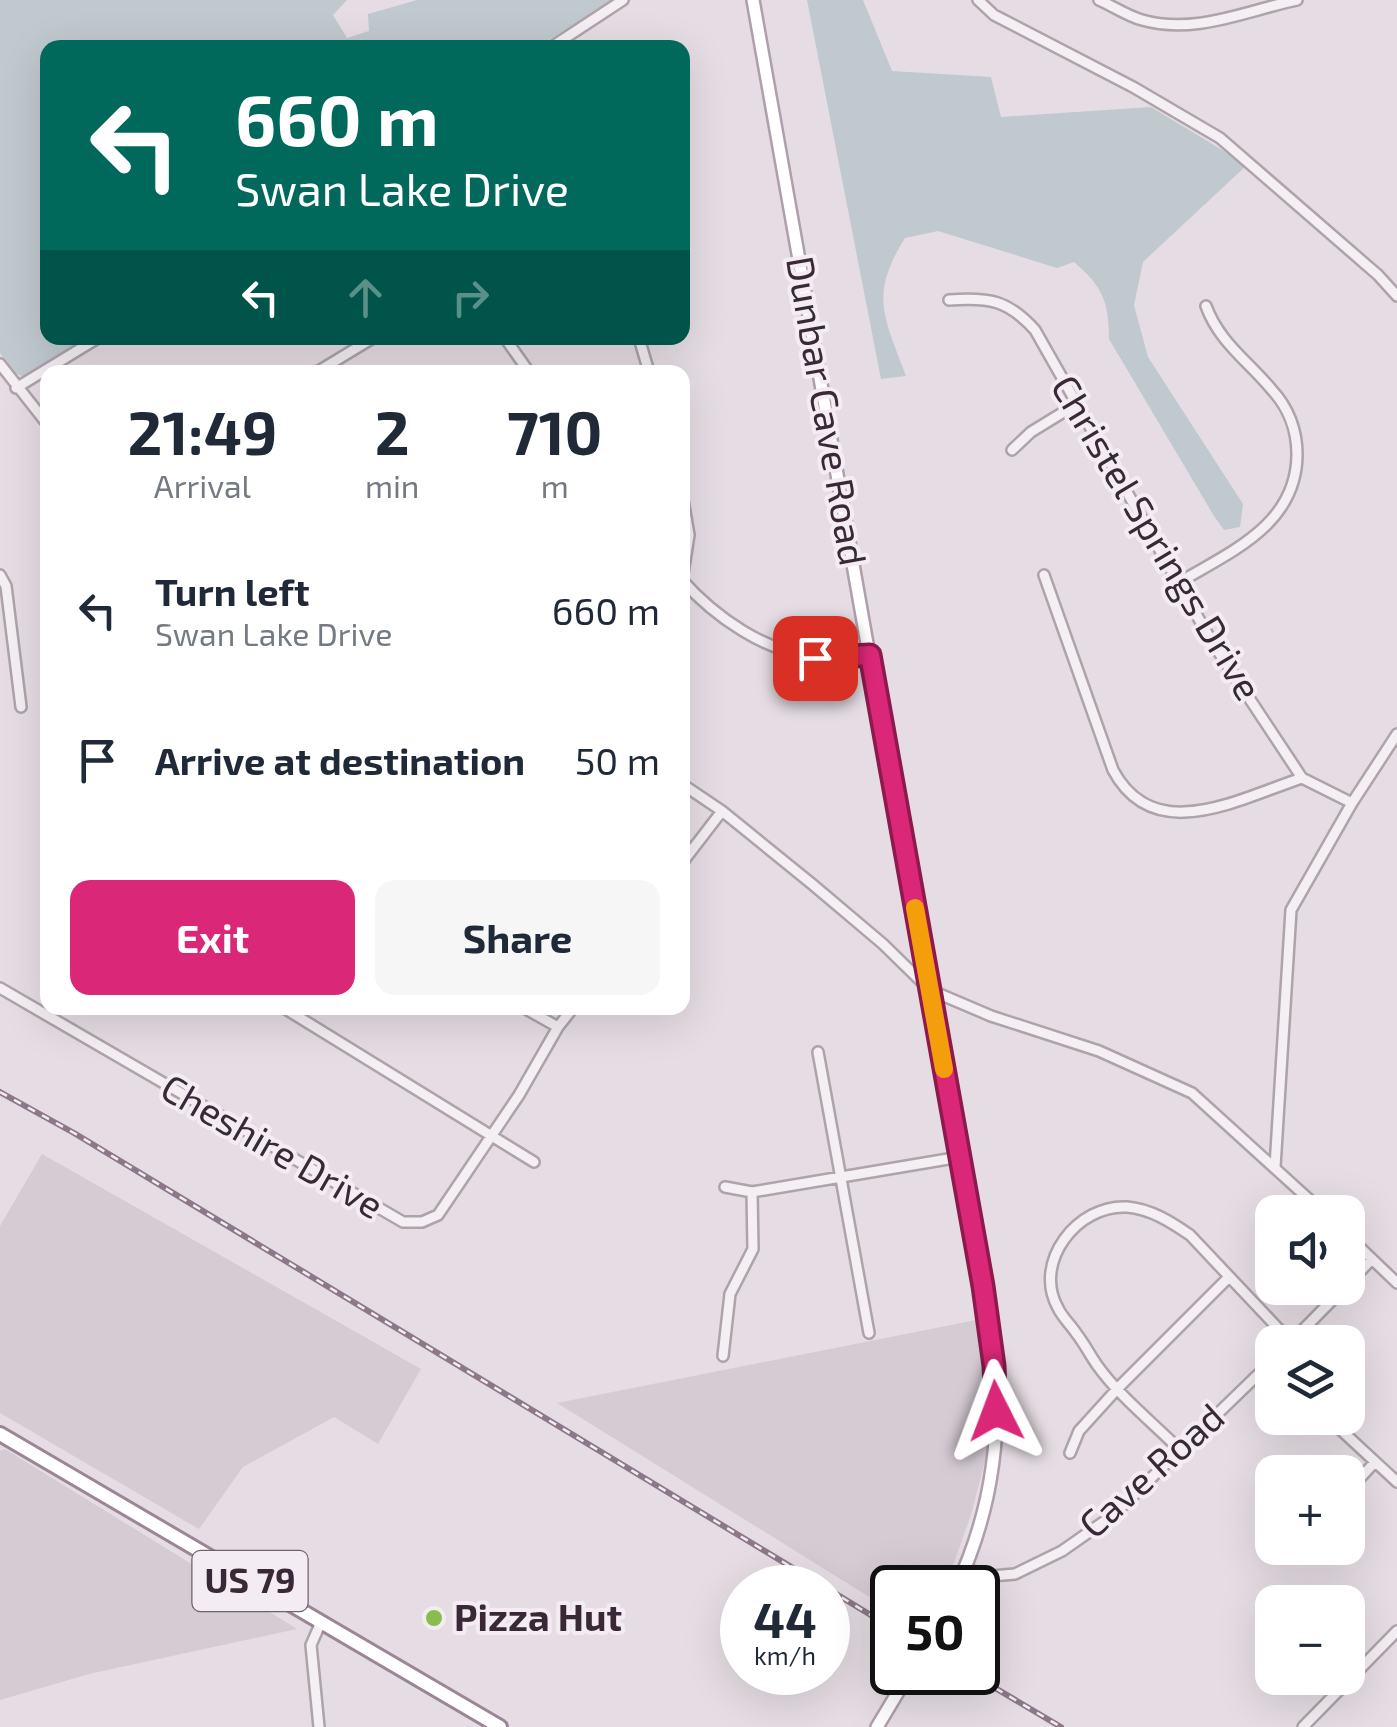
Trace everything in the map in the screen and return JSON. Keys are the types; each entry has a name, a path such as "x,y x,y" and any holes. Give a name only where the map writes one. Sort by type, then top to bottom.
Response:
{"highway":[{"name":"US 79","path":"2,1438 500,1727"}],"main road":[{"name":"Dunbar Cave Road","path":"753,0 992,1343 996,1411 988,1493 966,1565"},
{"path":"877,1727 896,1695"}],"street":[{"path":"562,40 623,0"},
{"path":"978,0 994,16 1133,87 1220,138 1378,275 1397,296"},
{"path":"1099,0 1138,20 1169,25 1200,25 1297,0"},
{"name":"Christel Springs Drive","path":"949,300 975,298 1010,306 1035,330 1212,642 1302,778 1352,803"},
{"path":"1178,583 1226,558 1263,530 1286,501 1297,463 1289,415 1275,393 1214,329 1206,306"},
{"path":"54,365 87,345"},
{"path":"330,365 362,345"},
{"path":"0,364 40,416"},
{"path":"16,388 40,373"},
{"path":"1012,450 1031,432 1075,405"},
{"path":"0,575 6,586 21,708"},
{"path":"1044,576 1112,770 1131,796 1156,810 1188,814 1302,778"},
{"path":"690,589 749,634 776,646 818,658 870,655"},
{"path":"1275,1166 1291,910 1397,734"},
{"path":"690,789 722,811 884,944 930,990 991,1016 1099,1050 1192,1093 1305,1195"},
{"path":"690,853 722,811"},
{"name":"Cheshire Drive","path":"0,988 40,1011"},
{"name":"Cheshire Drive","path":"46,1015 402,1222 422,1222 438,1214 520,1095 567,1015"},
{"path":"295,1015 534,1162"},
{"path":"537,1015 558,1027"},
{"path":"818,1052 868,1333"},
{"path":"724,1187 752,1192 960,1156"},
{"path":"723,1356 730,1294 753,1249 752,1192"},
{"path":"1178,1448 1098,1368 1056,1306 1052,1268 1068,1232 1088,1216 1106,1209 1144,1210 1170,1221 1190,1235 1275,1325"},
{"path":"1365,1252 1397,1283"},
{"path":"1365,1266 1372,1259"},
{"path":"1070,1453 1079,1431 1118,1388 1229,1278"},
{"path":"1308,1325 1327,1305"},
{"name":"Cave Road","path":"1000,1575 1015,1574 1062,1551 1112,1516 1178,1448 1255,1378"},
{"path":"1346,1435 1397,1482"},
{"path":"1365,1473 1375,1462"},
{"path":"319,1727 311,1644 321,1622"},
{"path":"1303,1727 1397,1631"}],"shaded area":[{"path":"0,0 347,0 333,15 347,38 369,31 368,14 417,0 614,0 548,40 40,40 40,345 75,345 25,377 13,373 0,353"},
{"path":"807,0 863,0 892,71 991,77 1001,117 1151,107 1247,165 1143,262 1134,305 1148,357 1243,504 1240,527 1224,530 1214,516 1109,339 1102,295 1074,262 1057,268 938,231 905,238 887,276 884,306 906,376 881,379"},
{"path":"42,1154 421,1369 378,1444 334,1417 243,1467 199,1529 0,1413 0,1226"},
{"path":"981,1319 990,1409 985,1461 953,1565 870,1565 870,1597 850,1585 850,1565 818,1565 557,1403"},
{"path":"5,1449 297,1629 89,1674 0,1700 0,1451"}],"railway":[{"path":"0,1092 788,1565"},
{"path":"850,1602 870,1615"},
{"path":"1000,1691 1061,1727"}],"slow traffic":[{"path":"915,908 944,1069"}],"place":[{"name":"Pizza Hut","path":"434,1618"}],"route":[{"path":"815,658 870,655 983,1286 996,1411"}]}
